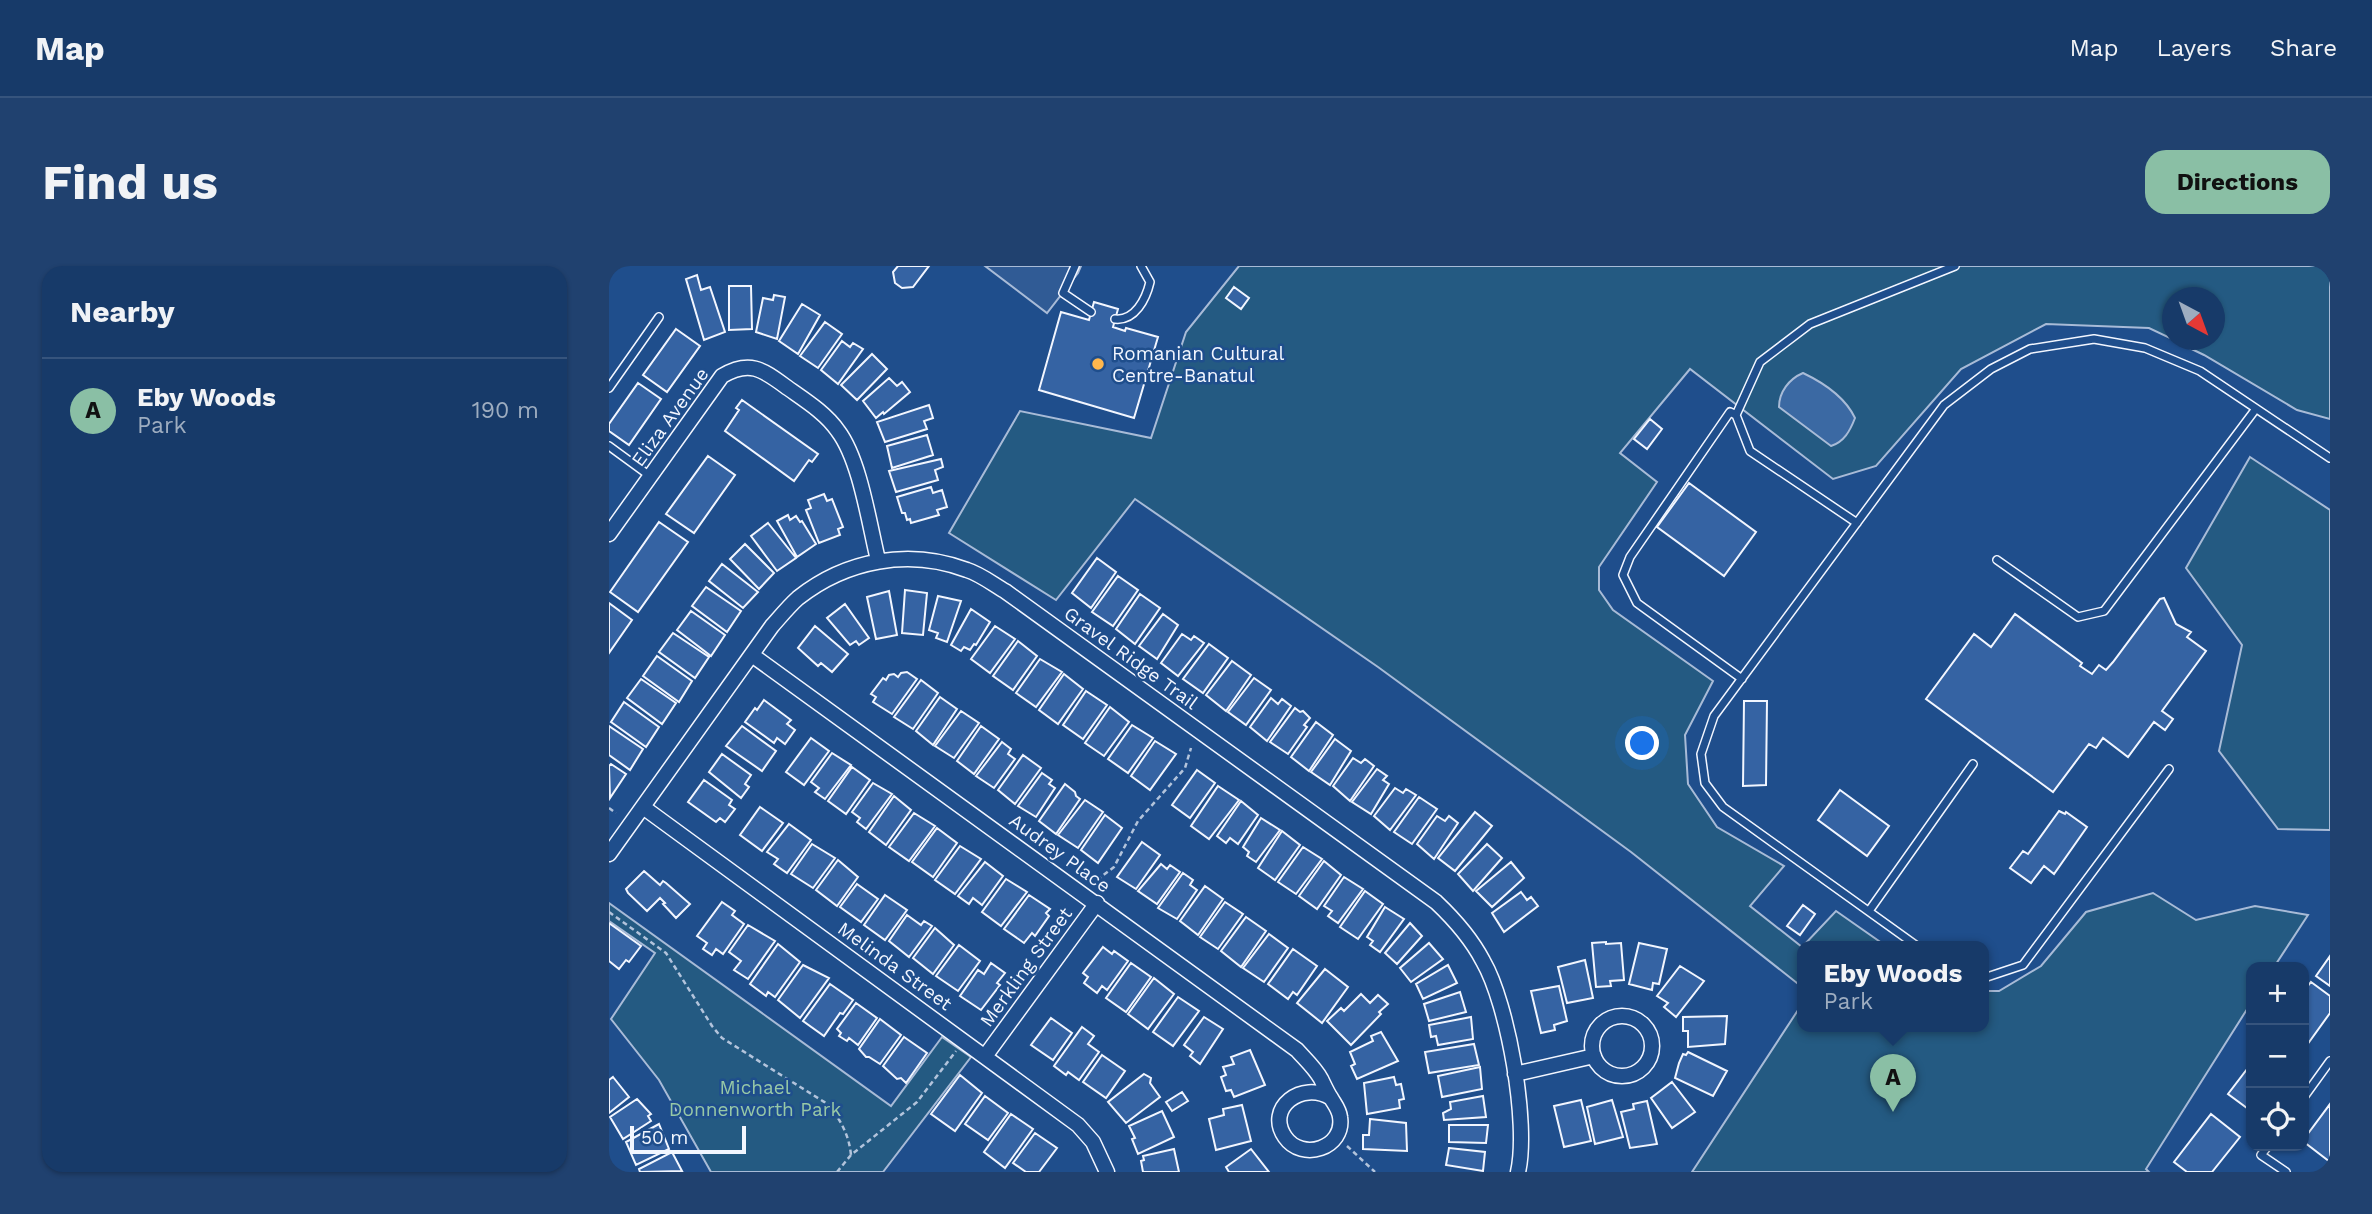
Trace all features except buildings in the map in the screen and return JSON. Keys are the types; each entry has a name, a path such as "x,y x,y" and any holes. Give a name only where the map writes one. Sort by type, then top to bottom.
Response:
{"street":[{"name":"Eliza Avenue","path":"609,534 722,376 733,369 746,366 767,373 826,416 840,432 851,454 877,559"},
{"name":"Gravel Ridge Trail","path":"609,854 772,626 798,598 836,574 877,559 933,561 968,570 1005,591 1452,916 1484,962 1500,1004 1522,1121 1518,1172"},
{"name":"Audrey Place","path":"752,655 1297,1050 1320,1076 1337,1106 1340,1116 1338,1133 1329,1144 1320,1149 1304,1150 1294,1147 1281,1127 1281,1115 1291,1097 1312,1091 1331,1098"},
{"name":"Melinda Street","path":"643,807 986,1055 1078,1125 1093,1142 1107,1172"},
{"name":"Merkling Street","path":"986,1055 1097,903"},
{"path":"1627,1016 1643,1025 1649,1033 1652,1043 1648,1062 1630,1075 1611,1074 1599,1065 1594,1056 1594,1035 1606,1021 1627,1016"},
{"path":"1515,1074 1594,1056"}],"lane":[{"path":"1075,266 1063,293 1091,312"},
{"path":"1115,320 1123,320 1135,313 1147,293 1150,282 1140,266"},
{"path":"1736,415 1759,362 1810,324 1955,266"},
{"path":"609,388 659,317"},
{"path":"1910,941 1723,807 1705,783 1701,754 1714,716 1944,405 1991,369 2030,349 2094,339 2145,348 2200,371 2330,458"},
{"path":"1997,560 2078,617 2104,611 2255,410"},
{"path":"1742,679 1637,603 1623,575 1630,557 1730,412 1736,415 1751,452 1857,523"},
{"path":"609,446 650,476"},
{"path":"1868,911 1973,764"},
{"path":"1989,979 2022,965 2169,769"},
{"path":"2309,1090 2330,1061"},
{"path":"2264,1151 2261,1154 2286,1172"}],"path":[{"path":"1097,880 1114,867 1137,821 1185,768 1191,748"},
{"path":"609,808 616,813"},
{"path":"609,912 666,953 722,1038 829,1105 840,1119 849,1140 851,1155"},
{"path":"837,1172 851,1155 917,1102 965,1041"},
{"path":"1347,1146 1375,1172"}],"green space":[{"path":"1239,266 2330,266 2330,419 2297,410 2194,350 2225,350 2225,287 2162,287 2162,334 2149,328 2046,324 1961,369 1876,466 1833,479 1690,369 1620,453 1657,482 1599,567 1599,590 1613,610 1713,681 1685,735 1688,784 1717,827 1784,866 1750,906 1797,943 1797,983 1631,852 1378,667 1135,499 1056,600 949,533 1020,411 1151,438 1186,332"},
{"path":"2250,457 2330,510 2330,830 2278,829 2219,751 2242,645 2186,568"},
{"path":"2153,893 2196,920 2255,906 2308,915 2277,962 2246,962 2246,1011 2146,1169 2149,1172 1692,1172 1797,1012 1797,1032 1989,1032 1989,991 1999,991 2041,966 2086,912"},
{"name":"Michael Donnenworth Park","path":"609,903 891,1106 942,1037 971,1057 883,1172 711,1172 659,1080 611,1019 655,953 609,921"},
{"path":"1836,911 1879,941 1808,941"}],"shaded area":[{"path":"985,266 1081,266 1047,313"},
{"path":"1803,373 1833,391 1855,418 1846,435 1836,444 1831,446 1779,407 1786,387"}],"place":[{"name":"Romanian Cultural Centre-Banatul","path":"1098,364"},
{"name":"Eby Woods","path":"1893,1112"}]}
